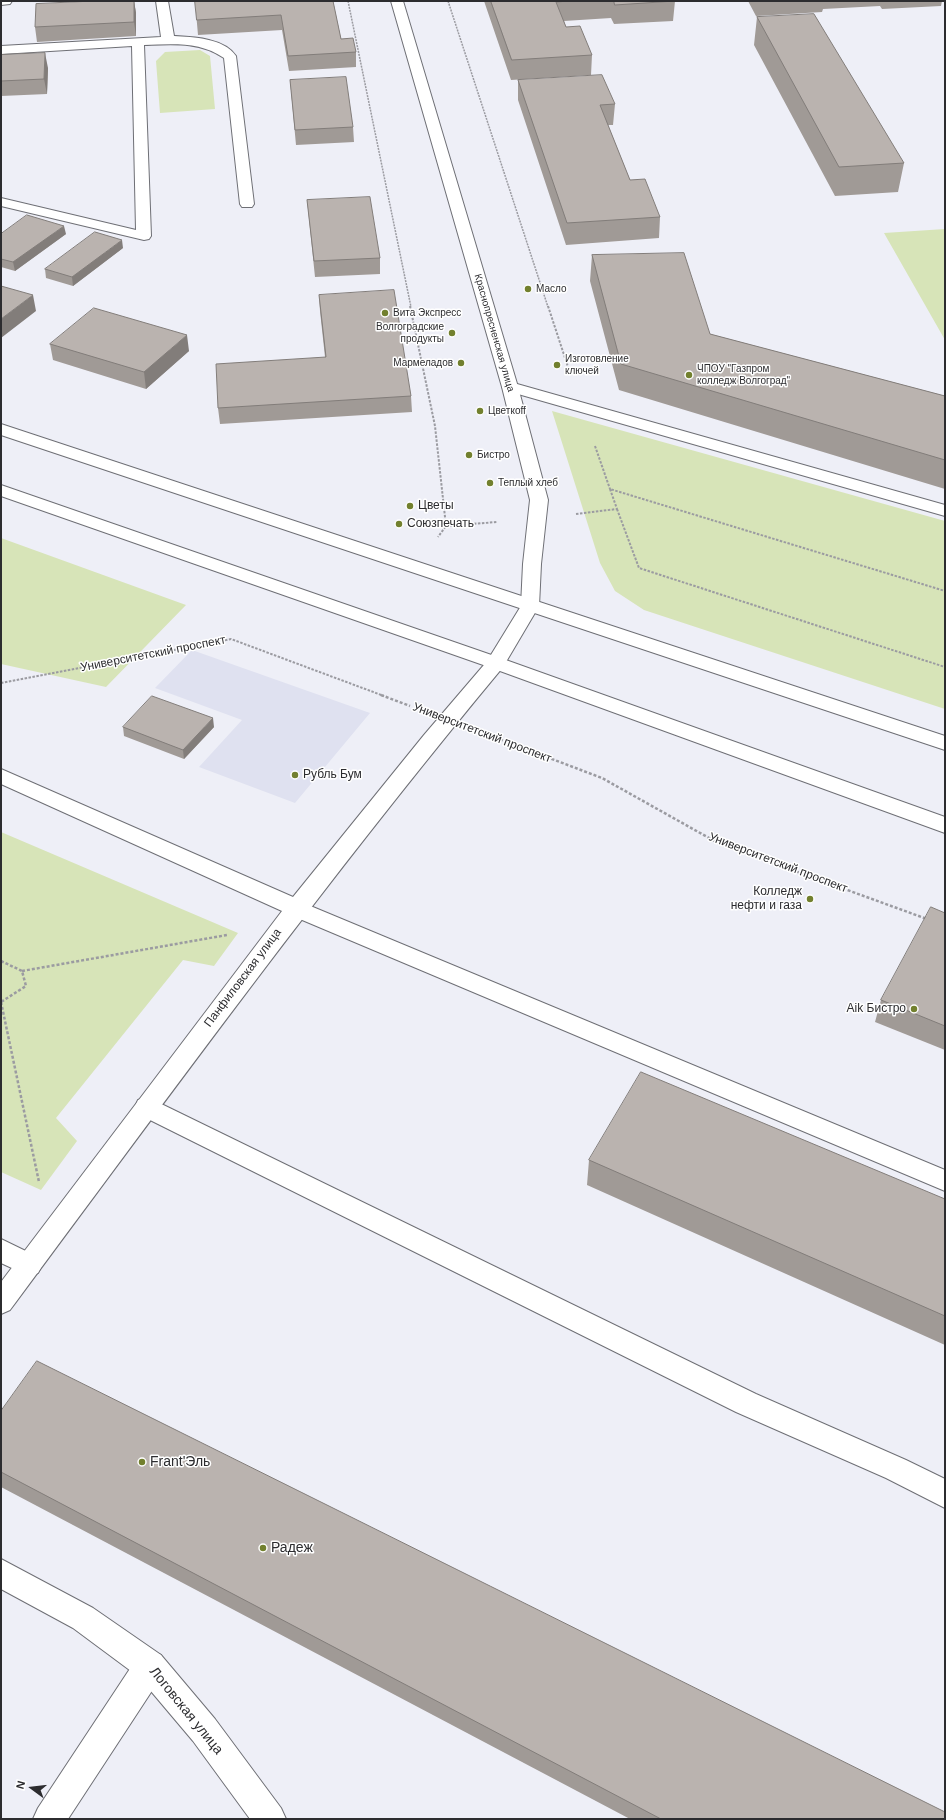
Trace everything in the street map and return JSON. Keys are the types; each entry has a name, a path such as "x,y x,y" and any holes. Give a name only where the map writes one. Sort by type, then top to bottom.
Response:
{"main road":[{"path":"1,1 6,1"},
{"path":"162,1 168,40"},
{"name":"Краснопресненская улица","path":"396,1 510,387 539,500 532,564 530,606 496,663"},
{"path":"1,50 168,40 197,41 218,47 230,56 247,204"},
{"path":"1,202 144,236 138,42"},
{"path":"510,387 945,511"},
{"path":"1,429 412,567 945,743"},
{"path":"1,490 496,663 945,825"},
{"name":"Панфиловская улица","path":"1,1302 296,908 447,720 496,663"},
{"path":"1,776 296,908 945,1181"},
{"path":"146,1107 746,1403 896,1469 945,1494"},
{"path":"1,1250 29,1265"},
{"name":"Логовская улица","path":"1,1573 84,1618 150,1666 204,1730 270,1819"},
{"path":"49,1819 150,1666"}],"path":[{"path":"348,1 434,426 446,526"},
{"path":"448,1 581,407"},
{"path":"945,592 610,489 639,568 945,666"},
{"path":"412,567 446,526 617,509"},
{"name":"Университетский проспект","path":"1,683 231,639 602,778 718,843 930,920"},
{"path":"1,961 22,971 238,933 268,945"},
{"path":"22,971 26,986 1,1002 41,1190 72,1206"}],"shaded area":[{"path":"192,650 370,713 295,803 199,767 242,720 155,688"}],"green space":[{"path":"200,50 210,56 215,109 160,113 156,61 165,52"},
{"path":"945,229 945,340 884,233"},
{"path":"552,411 945,521 945,709 644,610 615,591 600,563"},
{"path":"1,538 186,605 106,687 1,664"},
{"path":"1,832 238,933 214,966 183,960 56,1118 77,1141 41,1190 1,1172"}],"building":[{"path":"94,1 134,1 134,22 35,27 36,4"},
{"path":"195,1 333,1 341,39 353,38 356,52 288,56 281,15 197,20"},
{"path":"491,1 569,1 556,2 566,27 580,26 592,55 512,60"},
{"path":"614,1 675,1 615,5"},
{"path":"814,14 904,163 839,167 757,17"},
{"path":"45,53 44,79 1,81 1,55"},
{"path":"602,75 615,104 600,105 630,180 645,179 660,217 567,223 518,80"},
{"path":"346,77 353,127 295,130 290,80"},
{"path":"370,197 380,258 314,261 307,200"},
{"path":"27,215 64,226 13,262 1,259 1,234"},
{"path":"95,232 122,240 72,277 45,269"},
{"name":"ЧПОУ \"Газпром колледж Волгоград\"","path":"684,253 710,334 945,396 945,460 621,364 592,255"},
{"path":"1,286 33,295 1,319"},
{"path":"394,290 411,396 218,408 216,364 326,357 319,295"},
{"path":"94,308 187,335 144,372 50,344"},
{"path":"152,696 213,718 183,750 123,727"},
{"path":"931,907 945,913 945,1026 881,1000"},
{"path":"641,1072 945,1199 945,1316 589,1160"},
{"path":"37,1361 945,1812 945,1819 661,1819 1,1472 1,1411"}],"place":[{"name":"Масло","path":"528,289"},
{"name":"Вита Экспресс","path":"385,313"},
{"name":"Волгоградские продукты","path":"452,333"},
{"name":"Мармеладов","path":"461,363"},
{"name":"Изготовление ключей","path":"557,365"},
{"name":"ЧПОУ \"Газпром колледж Волгоград\"","path":"689,375"},
{"name":"Цветкоff","path":"480,411"},
{"name":"Бистро","path":"469,455"},
{"name":"Теплый хлеб","path":"490,483"},
{"name":"Цветы","path":"410,506"},
{"name":"Союзпечать","path":"399,524"},
{"name":"Рубль Бум","path":"295,775"},
{"name":"Колледж нефти и газа","path":"810,899"},
{"name":"Aik Бистро","path":"914,1009"},
{"name":"Frant'Эль","path":"142,1462"},
{"name":"Радеж","path":"263,1548"}]}
